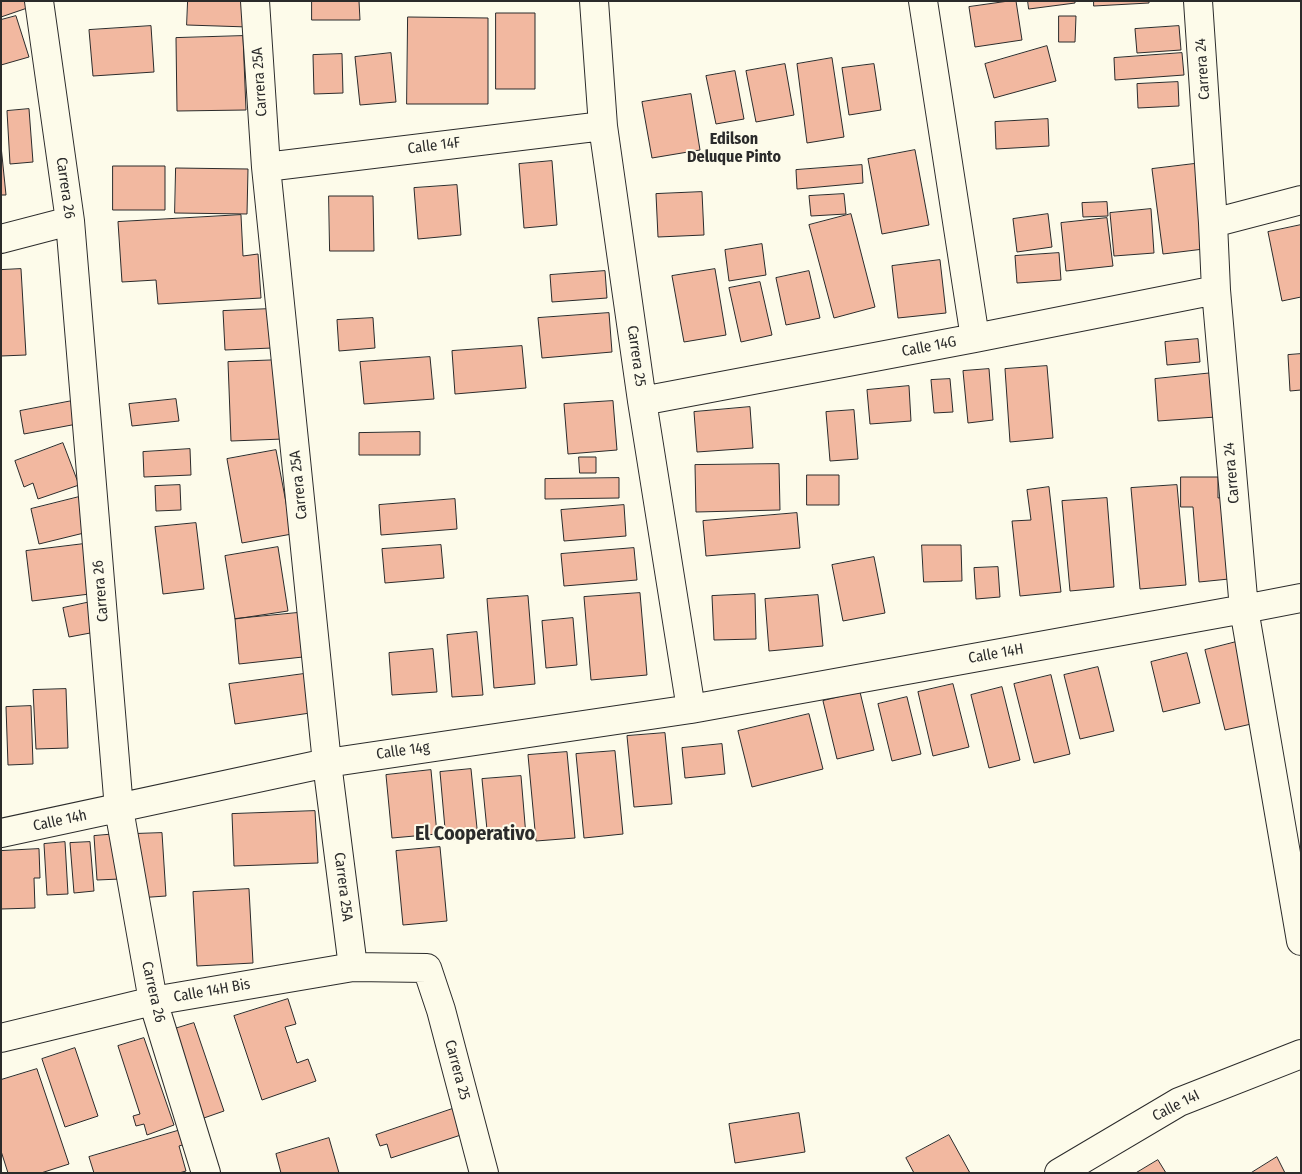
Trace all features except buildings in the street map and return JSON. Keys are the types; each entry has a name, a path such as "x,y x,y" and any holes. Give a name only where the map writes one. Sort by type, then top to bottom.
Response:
{"street":[{"name":"Carrera 26","path":"39,1 70,221 119,809 153,1001 206,1173"},
{"name":"Carrera 25A","path":"255,1 266,167 327,763 353,967"},
{"name":"Carrera 25","path":"594,1 603,126 642,401 691,709"},
{"path":"923,1 975,338"},
{"name":"Carrera 24","path":"1198,1 1216,290 1244,609 1301,941"},
{"name":"Calle 14F","path":"266,167 603,126"},
{"path":"1213,223 1301,200"},
{"path":"1,238 70,221"},
{"name":"Calle 14G","path":"642,401 1216,290"},
{"name":"Calle 14H","path":"691,709 1301,598"},
{"name":"Calle 14g","path":"119,809 327,763 691,709"},
{"name":"Calle 14h","path":"1,833 119,809"},
{"name":"Calle 14H Bis","path":"1,1038 153,1001 353,967 427,968"},
{"name":"Carrera 25","path":"427,968 442,1010 484,1173"},
{"name":"Calle 14I","path":"1058,1173 1179,1102 1301,1054"}],"district":[{"name":"Edilson Deluque Pinto","path":"734,149"},
{"name":"El Cooperativo","path":"475,834"}]}
